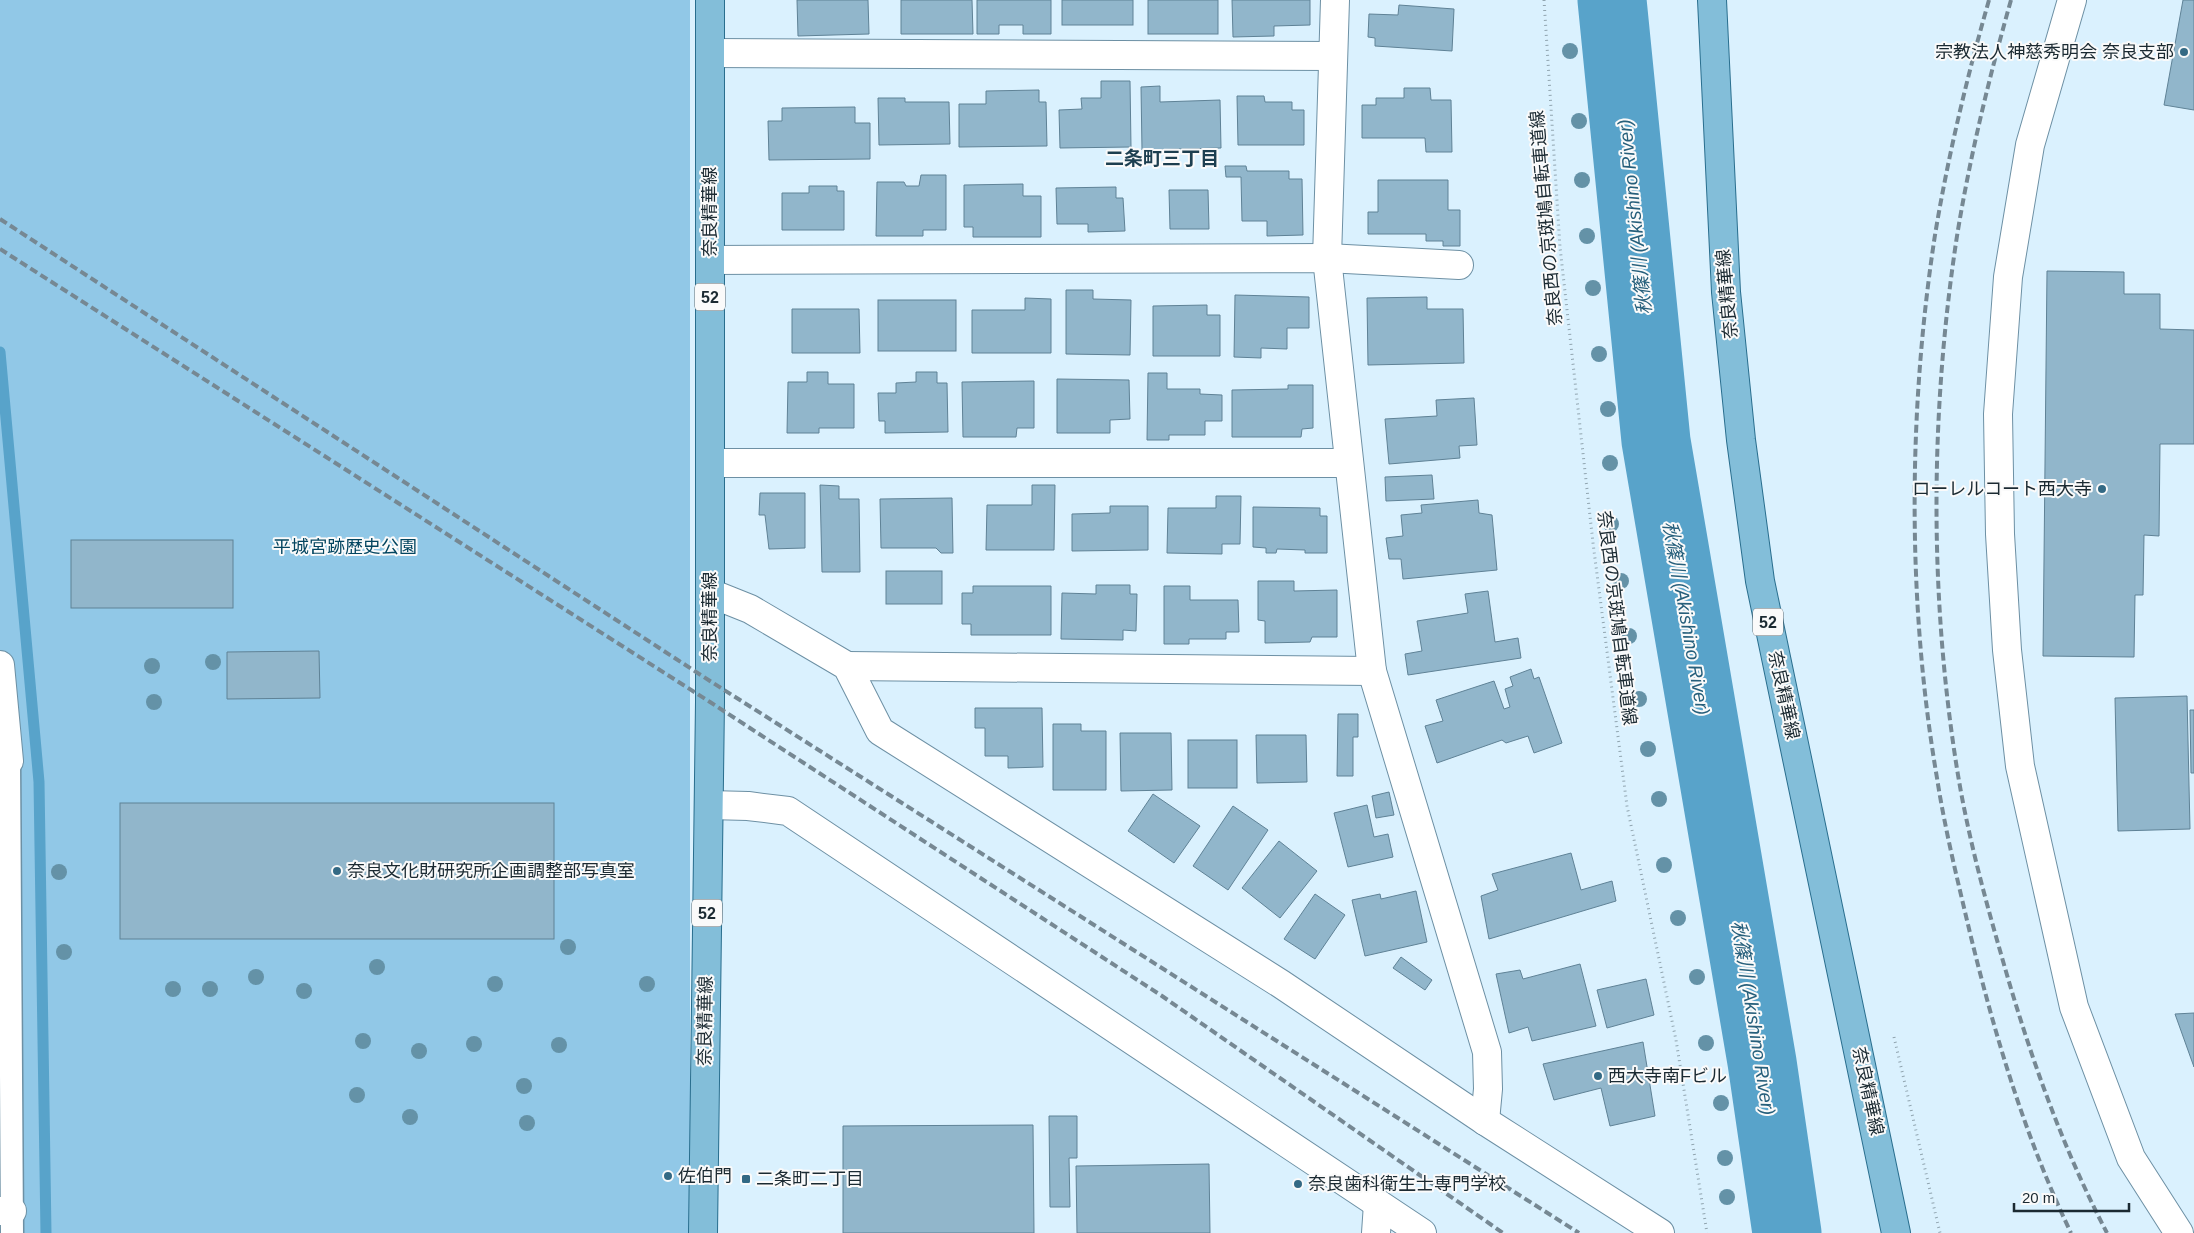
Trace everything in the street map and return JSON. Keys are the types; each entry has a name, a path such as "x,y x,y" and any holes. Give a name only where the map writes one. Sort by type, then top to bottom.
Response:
{"main road":[{"name":"奈良精華線","path":"703,1233 709,805 710,0"},
{"name":"奈良精華線","path":"1712,0 1726,292 1741,440 1760,581 1896,1233"}],"street":[{"path":"1335,0 1327,258 1372,671 1487,1052 1488,1088 1485,1121"},
{"path":"2072,0 2030,145 2008,277 1998,414 2000,534 2007,650 2020,766 2074,1007 2131,1158 2179,1233"},
{"path":"710,53 1334,56"},
{"path":"710,260 1327,258 1459,265"},
{"path":"710,463 1349,463"},
{"path":"710,594 750,609 847,666 1372,671"},
{"path":"0,665 9,761"},
{"path":"847,666 880,731 1281,984 1485,1121 1660,1233"},
{"path":"709,805 748,806 788,811 1422,1233"},
{"path":"1376,1233 1378,1204"}],"lane":[{"path":"8,1218 9,761"}],"path":[{"name":"奈良西の京斑鳩自転車道線","path":"1544,0 1560,247 1593,543 1627,806 1676,1040 1707,1233"},
{"path":"1894,1037 1940,1233"}],"green space":[{"name":"平城宮跡歴史公園","path":"0,0 690,0 690,1233 0,1233"}],"building":[{"path":"797,0 868,0 869,34 798,36"},
{"path":"901,0 972,0 973,34 901,34"},
{"path":"977,0 1051,0 1051,34 1023,34 1023,25 999,25 999,34 977,34"},
{"path":"1062,0 1133,0 1133,25 1062,25"},
{"path":"1148,0 1218,0 1218,34 1148,34"},
{"path":"1232,0 1310,0 1310,25 1274,26 1274,36 1233,37"},
{"name":"宗教法人神慈秀明会 奈良支部","path":"2183,0 2194,0 2194,110 2164,105"},
{"path":"1399,5 1454,9 1452,51 1375,46 1375,38 1368,37 1369,14 1398,15"},
{"path":"1101,81 1130,81 1131,147 1060,148 1059,110 1082,109 1081,98 1101,98"},
{"path":"1160,86 1160,102 1220,100 1221,148 1142,150 1141,87"},
{"path":"1404,88 1430,88 1431,100 1451,100 1452,152 1426,152 1425,138 1362,138 1362,105 1376,105 1376,98 1404,98"},
{"path":"1039,90 1039,102 1046,102 1047,146 959,147 959,104 986,104 986,91"},
{"path":"1237,96 1264,96 1265,102 1292,102 1292,110 1304,110 1304,145 1238,145"},
{"path":"878,98 905,98 905,102 949,102 950,144 879,145"},
{"path":"855,107 855,123 870,123 870,159 769,160 768,121 782,121 782,108"},
{"path":"1225,166 1246,166 1247,171 1289,171 1289,179 1302,179 1303,235 1267,236 1267,221 1242,221 1241,177 1226,177"},
{"path":"921,175 946,175 946,230 923,230 923,236 876,236 877,182 904,182 906,186 919,186"},
{"path":"1378,180 1448,180 1448,210 1460,210 1460,246 1443,246 1443,241 1426,241 1426,234 1368,234 1368,212 1378,212"},
{"path":"1023,184 1023,196 1041,196 1041,237 973,237 973,227 964,227 964,185"},
{"path":"809,186 837,186 837,191 844,191 844,230 782,230 782,193 809,193"},
{"path":"1116,187 1116,198 1123,198 1125,231 1088,232 1088,224 1057,224 1056,188"},
{"path":"1169,190 1208,190 1209,229 1170,229"},
{"name":"ローレルコート西大寺","path":"2047,271 2124,272 2124,294 2160,294 2160,329 2194,330 2194,444 2160,444 2159,536 2144,535 2143,595 2135,595 2134,657 2043,656"},
{"path":"1066,290 1093,290 1093,299 1131,300 1130,355 1066,354"},
{"path":"1235,295 1309,297 1309,328 1287,328 1287,349 1261,348 1261,358 1234,357"},
{"path":"1427,297 1427,309 1463,309 1464,363 1368,365 1367,298"},
{"path":"1025,298 1051,299 1051,353 972,353 972,310 1025,310"},
{"path":"878,300 956,300 956,351 878,351"},
{"path":"1207,305 1207,315 1220,315 1220,356 1153,356 1153,306"},
{"path":"792,309 859,309 860,353 792,353"},
{"path":"807,372 828,372 828,384 854,384 854,428 819,428 819,433 787,433 788,382 807,382"},
{"path":"916,372 937,372 937,383 947,383 948,432 885,433 885,421 879,421 878,393 896,393 896,383 916,382"},
{"path":"1148,373 1167,373 1167,389 1200,389 1200,394 1222,395 1222,421 1205,421 1205,435 1169,435 1169,440 1147,440"},
{"path":"1057,379 1129,380 1130,419 1110,420 1110,433 1057,433"},
{"path":"1034,381 1034,428 1017,428 1016,437 963,437 962,382"},
{"path":"1288,385 1313,385 1313,428 1302,429 1301,437 1232,437 1232,390 1288,389"},
{"path":"1474,398 1477,445 1459,446 1460,458 1389,464 1385,419 1437,416 1436,400"},
{"path":"1432,475 1434,499 1386,501 1385,477"},
{"path":"820,485 839,486 839,499 859,499 860,572 822,572"},
{"path":"1032,485 1055,485 1054,550 986,550 987,505 1032,505"},
{"path":"760,493 805,493 805,548 769,549 765,515 759,515"},
{"path":"1216,496 1241,496 1240,544 1222,544 1222,554 1167,553 1168,508 1216,508"},
{"path":"952,498 953,553 941,553 936,548 881,548 880,499"},
{"path":"1478,500 1479,513 1492,515 1497,570 1403,579 1401,559 1389,559 1386,538 1403,536 1401,515 1422,513 1421,505"},
{"path":"1110,506 1148,506 1148,550 1072,551 1072,514 1110,513"},
{"path":"1253,507 1320,508 1320,516 1327,516 1327,553 1305,553 1305,550 1277,549 1276,553 1266,553 1266,548 1253,547"},
{"path":"71,540 233,540 233,608 71,608"},
{"path":"886,571 942,571 942,604 886,604"},
{"path":"1258,581 1294,581 1294,591 1337,590 1337,637 1312,637 1310,642 1265,643 1265,621 1258,620"},
{"path":"1096,585 1130,585 1130,594 1137,594 1136,631 1123,630 1123,640 1061,639 1062,593 1096,594"},
{"path":"973,586 1051,586 1051,635 971,635 971,624 962,624 962,593 973,593"},
{"path":"1164,586 1190,586 1190,600 1238,600 1239,632 1226,632 1226,639 1189,639 1189,644 1164,644"},
{"path":"1488,591 1495,642 1518,638 1521,658 1408,675 1405,654 1422,651 1417,621 1468,613 1465,594"},
{"path":"319,651 320,698 227,699 227,652"},
{"path":"1531,669 1534,679 1539,677 1562,743 1534,753 1528,736 1506,743 1502,740 1437,763 1425,726 1443,721 1436,700 1494,681 1504,709 1510,707 1505,689 1513,686 1510,677"},
{"path":"2187,696 2190,829 2118,831 2115,698"},
{"path":"975,708 1042,708 1043,767 1008,768 1008,756 985,756 985,728 975,728"},
{"path":"2190,710 2194,710 2194,773 2191,773"},
{"path":"1338,714 1358,714 1358,737 1353,737 1353,776 1337,776"},
{"path":"1053,724 1081,724 1081,731 1106,731 1106,790 1053,790"},
{"path":"1120,733 1171,733 1172,790 1121,791"},
{"path":"1256,735 1306,735 1307,782 1257,783"},
{"path":"1188,740 1237,740 1237,788 1188,788"},
{"path":"1389,792 1394,815 1376,818 1372,796"},
{"path":"1153,794 1200,826 1174,863 1128,831"},
{"name":"奈良文化財研究所企画調整部写真室","path":"120,803 554,803 554,939 120,939"},
{"path":"1367,805 1374,837 1388,834 1393,857 1348,867 1334,813"},
{"path":"1233,806 1268,830 1228,890 1193,866"},
{"path":"1279,841 1317,871 1280,918 1242,888"},
{"path":"1571,853 1581,890 1612,881 1616,901 1489,939 1481,896 1498,890 1492,874"},
{"path":"1416,891 1427,942 1365,956 1352,900 1380,894 1381,899"},
{"path":"1315,894 1345,915 1315,959 1284,939"},
{"path":"1401,957 1432,980 1425,990 1393,968"},
{"path":"1580,964 1596,1026 1532,1041 1528,1027 1509,1033 1496,974 1520,970 1523,979"},
{"path":"1646,979 1654,1015 1607,1028 1597,990"},
{"path":"2194,1013 2194,1067 2175,1014"},
{"name":"西大寺南Fビル","path":"1643,1042 1655,1116 1610,1126 1601,1088 1554,1100 1543,1064"},
{"path":"1049,1116 1077,1116 1077,1158 1069,1158 1070,1207 1050,1207"},
{"path":"1033,1125 1034,1233 843,1233 843,1126"},
{"path":"1209,1164 1210,1233 1077,1233 1076,1166"}],"waterway":[{"name":"秋篠川 (Akishino River)","path":"1612,0 1656,441 1762,1062 1787,1233"},
{"path":"0,352 39,782 46,1233"}],"railway":[{"path":"1989,0 1952,146 1935,235 1926,301 1916,438 1916,575 1920,644 1927,712 1940,797 1970,933 1990,1010 2025,1123 2054,1197 2071,1233"},
{"path":"2011,0 1974,147 1957,236 1948,302 1938,437 1936,505 1942,641 1949,708 1962,797 1977,865 2011,990 2034,1061 2060,1131 2090,1200 2107,1233"},
{"path":"0,219 710,681 1579,1233"},
{"path":"0,249 710,702 1162,996 1503,1233"}],"place":[{"name":"宗教法人神慈秀明会 奈良支部","path":"2184,52"},
{"name":"ローレルコート西大寺","path":"2102,489"},
{"name":"奈良文化財研究所企画調整部写真室","path":"337,871"},
{"name":"西大寺南Fビル","path":"1598,1076"},
{"name":"佐伯門","path":"668,1176"},
{"name":"二条町二丁目","path":"746,1179"},
{"name":"奈良歯科衛生士専門学校","path":"1298,1184"}],"district":[{"name":"二条町三丁目","path":"1162,158"}]}
